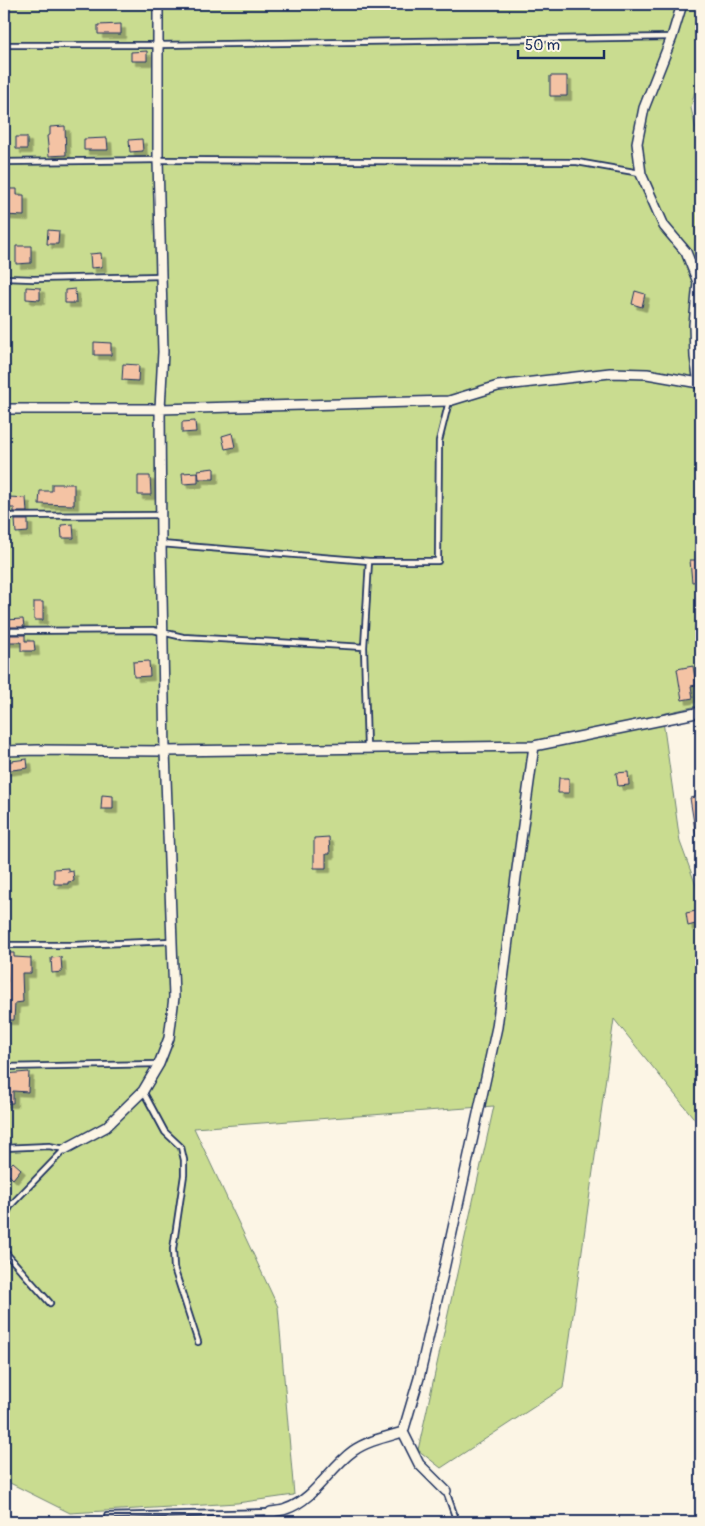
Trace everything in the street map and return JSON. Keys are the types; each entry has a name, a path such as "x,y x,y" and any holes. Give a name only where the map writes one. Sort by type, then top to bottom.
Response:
{"street":[{"path":"65,1149 106,1127 143,1092 159,1064 169,1038 174,998 165,751 161,544 160,409 163,352 158,160 158,4"},
{"path":"4,409 160,409 449,401 498,386 610,373 646,374 700,385 694,357 694,325 698,282 686,252 664,226 641,174 637,143 644,108 672,37 682,4"},
{"path":"4,751 165,751 534,746 701,712"},
{"path":"446,1491 419,1464 403,1432 419,1378 497,1027 534,746"},
{"path":"270,1522 271,1512 287,1509 300,1502 317,1488 353,1451 368,1443 403,1432"}],"lane":[{"path":"4,45 158,45 672,37"},
{"path":"4,162 158,160 577,162 641,174"},
{"path":"4,278 161,276"},
{"path":"161,544 369,561 438,561 439,442 449,401"},
{"path":"4,516 161,515"},
{"path":"367,747 364,647 369,561"},
{"path":"4,630 153,630 183,637 364,647"},
{"path":"4,945 72,945 172,941"},
{"path":"4,1067 159,1064"},
{"path":"143,1092 165,1132 181,1147 184,1160 184,1175 173,1249 174,1268 198,1342"},
{"path":"4,1148 49,1146 65,1149"},
{"path":"4,1218 11,1205 65,1149"},
{"path":"4,1249 50,1303"},
{"path":"446,1491 458,1522"},
{"path":"107,1516 271,1512"}],"green space":[{"path":"4,4 701,4 701,64 691,108 701,150 701,705 662,714 680,842 701,899 701,1127 614,1019 563,1388 441,1468 418,1450 494,1106 194,1128 278,1307 294,1495 237,1503 70,1513 4,1480"}],"building":[{"path":"121,24 121,34 98,34 98,25"},
{"path":"147,51 147,61 131,61 131,52"},
{"path":"550,76 567,76 567,96 550,96"},
{"path":"65,126 66,155 49,156 47,136 50,135 50,127"},
{"path":"16,137 27,137 27,149 16,149"},
{"path":"107,138 108,150 84,150 84,139"},
{"path":"142,139 143,151 130,152 129,140"},
{"path":"4,189 17,189 17,195 24,195 24,216 4,215"},
{"path":"48,230 59,231 58,244 47,244"},
{"path":"16,246 31,246 31,263 16,264"},
{"path":"101,253 102,267 91,268 90,254"},
{"path":"26,287 40,288 40,300 26,299"},
{"path":"75,289 76,303 65,303 65,290"},
{"path":"635,291 645,294 642,307 632,304"},
{"path":"94,342 111,343 111,355 94,355"},
{"path":"123,364 139,365 138,381 122,380"},
{"path":"195,421 196,432 182,433 182,422"},
{"path":"232,433 235,447 225,449 222,436"},
{"path":"214,468 214,479 199,479 198,470"},
{"path":"198,472 198,483 183,484 182,473"},
{"path":"138,476 150,476 151,495 138,495"},
{"path":"52,484 74,484 74,505 39,504 40,491 52,491"},
{"path":"9,497 26,498 27,512 14,512 14,508 9,508"},
{"path":"15,520 28,520 28,532 16,533"},
{"path":"73,524 74,538 62,538 61,525"},
{"path":"690,560 701,560 701,581 692,582"},
{"path":"34,602 43,602 43,620 34,620"},
{"path":"23,619 24,627 4,627 4,620"},
{"path":"4,635 25,635 25,641 34,641 35,651 21,651 21,642 4,642"},
{"path":"149,661 150,676 134,677 133,662"},
{"path":"693,666 696,685 691,686 693,698 682,700 677,669"},
{"path":"27,759 28,768 4,771 4,762"},
{"path":"628,772 629,785 618,786 616,773"},
{"path":"559,778 569,778 569,793 558,793"},
{"path":"102,795 113,796 113,809 101,809"},
{"path":"701,796 701,836 696,836 690,798"},
{"path":"329,837 330,854 326,854 326,868 314,868 314,838"},
{"path":"68,868 68,872 73,871 74,881 68,882 68,884 54,884 54,869"},
{"path":"696,911 699,923 688,926 686,913"},
{"path":"4,953 14,953 14,957 31,958 31,973 22,973 23,1002 15,1003 14,1020 6,1020 6,1017 4,1017 7,982"},
{"path":"61,957 62,972 52,973 51,958"},
{"path":"29,1072 28,1092 13,1091 13,1103 4,1103 4,1074"},
{"path":"13,1162 21,1169 13,1179 5,1171"}]}
